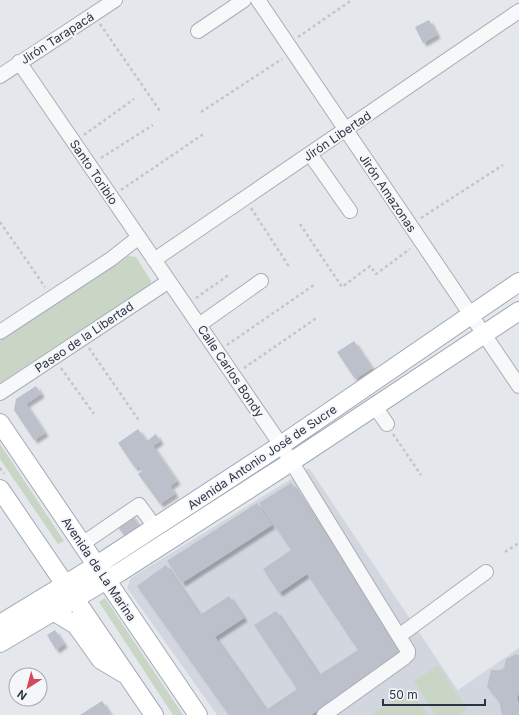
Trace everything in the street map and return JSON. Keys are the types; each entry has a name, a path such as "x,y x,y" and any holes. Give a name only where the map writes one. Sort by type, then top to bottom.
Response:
{"main road":[{"name":"Avenida Antonio José de Sucre","path":"102,572 155,527 281,445 470,314 519,282"},
{"name":"Avenida Antonio José de Sucre","path":"0,624 66,585 102,572 291,462 376,408 519,311"},
{"name":"Avenida de La Marina","path":"0,423 198,715"},
{"path":"0,489 154,715"},
{"name":"Avenida Antonio José de Sucre","path":"0,643 53,611 66,585"},
{"path":"53,611 76,625 101,660 128,676"}],"street":[{"name":"Jirón Tarapacá","path":"0,76 19,62 115,0"},
{"path":"198,31 244,0"},
{"name":"Jirón Amazonas","path":"258,0 519,386"},
{"name":"Jirón Libertad","path":"154,260 519,11"},
{"name":"Santo Toribio","path":"19,62 169,281"},
{"path":"310,154 350,211"},
{"path":"0,332 139,237"},
{"name":"Calle Carlos Bondy","path":"169,281 281,445 408,651 408,654 324,715"},
{"name":"Paseo de la Libertad","path":"0,393 169,281"},
{"path":"199,325 261,281"},
{"path":"376,408 387,424"},
{"path":"82,544 139,505 155,527"},
{"path":"399,636 486,572"}],"path":[{"path":"201,112 290,48 352,0"},
{"path":"93,14 160,111"},
{"path":"74,142 134,99"},
{"path":"90,165 153,125"},
{"path":"111,197 205,133"},
{"path":"410,225 503,165"},
{"path":"245,199 290,268"},
{"path":"0,222 52,297"},
{"path":"300,224 342,287 370,266 376,274 420,241"},
{"path":"186,306 230,274"},
{"path":"217,352 314,285"},
{"path":"233,375 318,317"},
{"path":"82,338 140,422"},
{"path":"53,358 94,414"},
{"path":"387,424 421,475"},
{"path":"505,552 519,543"}],"shaded area":[{"path":"309,468 463,698 458,690 519,648 519,715 217,715 127,588 131,578"}],"green space":[{"path":"128,256 136,257 151,281 149,288 0,389 0,341"},
{"path":"0,444 64,541 58,544 0,459"},
{"path":"105,598 183,715 173,715 99,602"},
{"path":"438,665 467,709 458,715 436,715 414,681"},
{"path":"409,689 428,715 371,715"}],"building":[{"path":"429,20 437,35 423,43 415,27"},
{"path":"354,341 372,368 355,379 337,352"},
{"path":"36,386 41,394 26,404 45,433 34,440 14,410 16,399"},
{"path":"138,429 147,441 156,434 160,441 153,446 177,481 170,486 175,494 160,504 138,474 142,471 139,466 135,468 118,443"},
{"path":"291,483 404,651 311,715 229,715 137,586 166,565 200,615 229,596 244,618 215,637 266,710 297,689 254,625 276,611 319,675 358,650 307,574 279,593 263,569 291,550 259,503"},
{"path":"257,503 272,525 182,583 167,561"},
{"path":"126,507 140,527 125,537 111,517"},
{"path":"55,630 64,644 56,650 47,635"},
{"path":"516,654 519,655 519,693 517,698 519,715 502,715 499,701 487,687 491,670 500,670 504,668 506,659"},
{"path":"102,701 111,715 80,715"}]}
